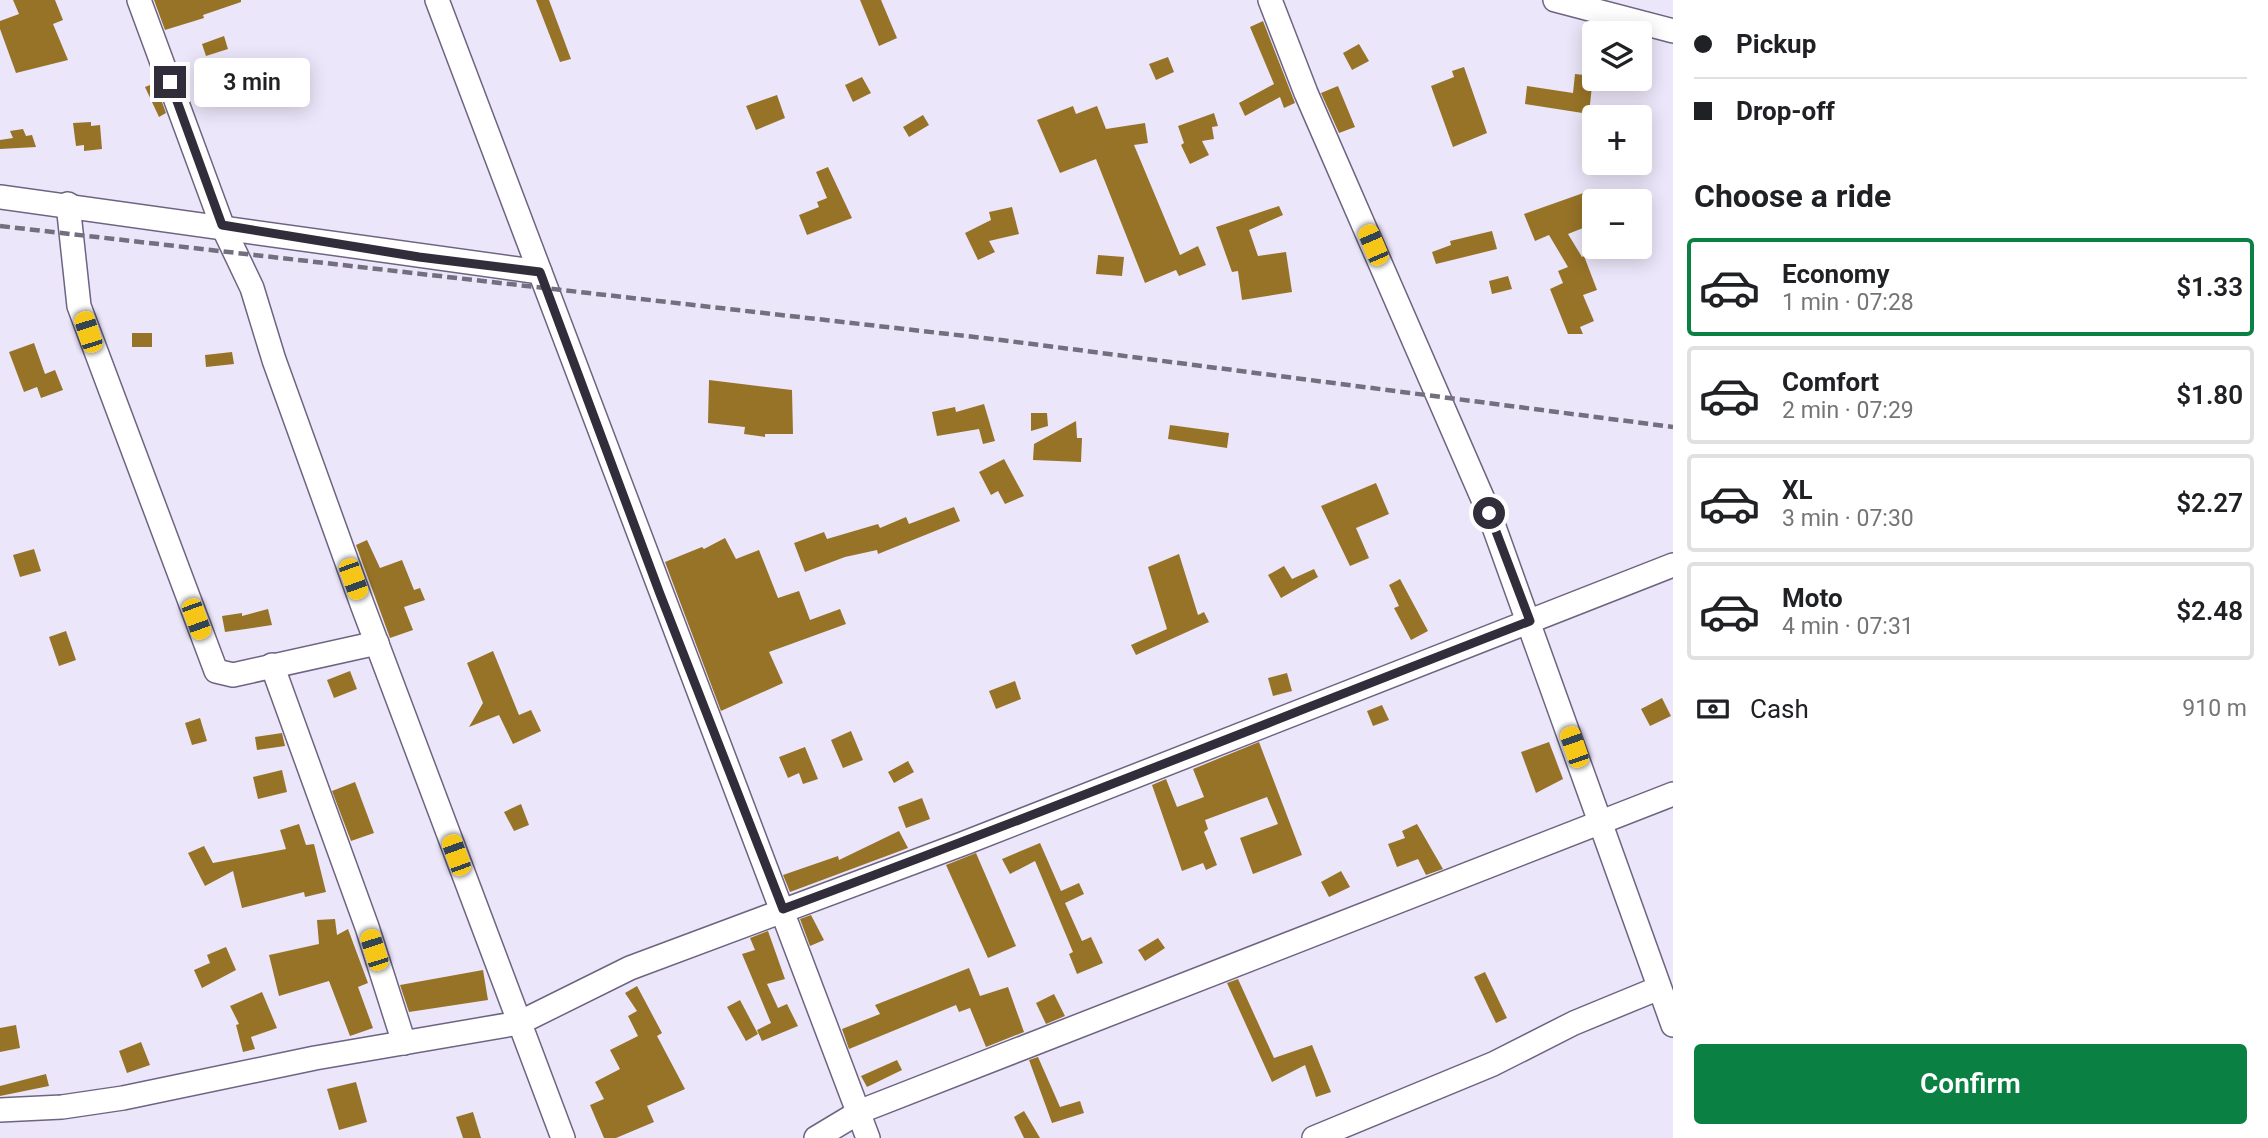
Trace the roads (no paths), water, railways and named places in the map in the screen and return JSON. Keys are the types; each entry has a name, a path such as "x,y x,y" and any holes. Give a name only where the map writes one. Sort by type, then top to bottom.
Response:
{"street":[{"path":"139,0 222,225 252,288 274,360 377,643 563,1138"},
{"path":"437,0 648,560 861,1111 868,1138"},
{"path":"1270,0 1306,93 1489,513 1668,1004 1574,1023 1493,1064 1314,1138"},
{"path":"1555,0 1673,31"},
{"path":"0,197 222,225 419,257 540,272"},
{"path":"68,204 79,306 209,659 216,671 223,675 377,643"},
{"path":"0,1110 62,1107 123,1098 294,1062 519,1023 630,968 962,844 1264,723 1673,565"},
{"path":"272,665 367,927 404,1043"},
{"path":"816,1138 861,1111 1673,794"}],"railway":[{"path":"0,226 1001,340 1673,427"}]}
